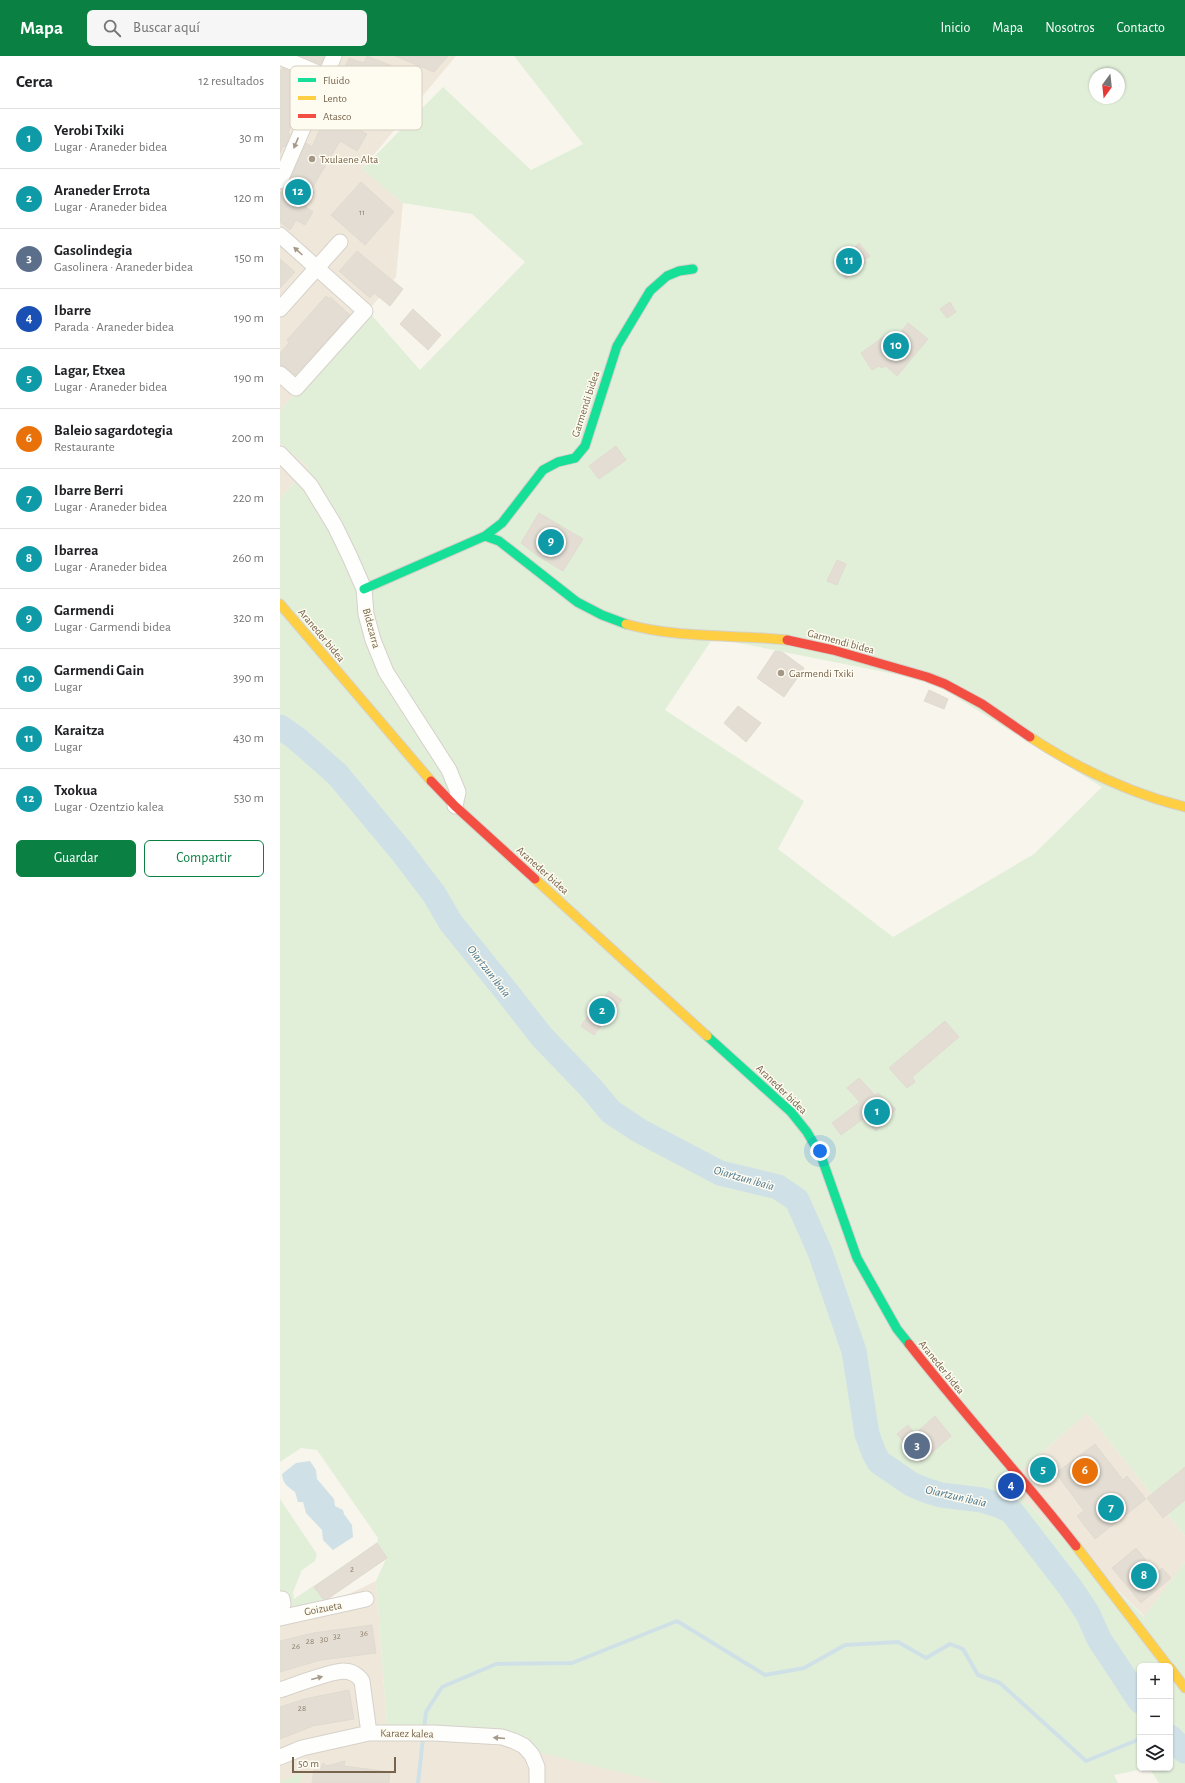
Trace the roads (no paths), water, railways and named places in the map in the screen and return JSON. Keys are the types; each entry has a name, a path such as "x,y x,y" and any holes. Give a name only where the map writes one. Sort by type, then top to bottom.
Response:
{"street":[{"path":"330,66 334,56"},
{"path":"280,57 301,66"},
{"path":"280,180 302,130"},
{"path":"280,235 365,311 296,388 280,374"},
{"path":"280,309 340,242"},
{"name":"Garmendi bidea","path":"364,589 485,536 502,523 543,470 558,462 575,458 585,446 617,346 650,291 667,276 679,271 693,269"},
{"name":"Bidezarra","path":"280,454 310,485 335,526 364,589 366,614 373,640 386,672 449,770 458,792 455,806"},
{"name":"Garmendi bidea","path":"485,536 503,544 577,602 589,609 617,620 645,629 690,636 784,640 812,645 934,679 993,712 1073,763 1109,782 1156,801 1185,807"},
{"name":"Araneder bidea","path":"280,604 429,779 455,806 791,1112 807,1132 821,1156 856,1258 897,1329 936,1379 1049,1512 1166,1663"},
{"name":"Goizueta","path":"280,1618 366,1598"},
{"path":"280,1599 282,1600 283,1604 280,1606"},
{"path":"280,1690 342,1671 358,1676 363,1686 369,1733"},
{"name":"Araneder bidea","path":"1173,1672 1185,1688"},
{"name":"Karaez kalea","path":"280,1757 302,1748 369,1733 410,1732 502,1737 524,1746 532,1755 537,1767 537,1783"}],"waterway":[{"name":"Oiartzun ibaia","path":"280,727 296,738 337,774 402,852 434,894 451,923 542,1037 591,1088 611,1112 640,1131 720,1173 778,1187 797,1200 820,1252 854,1351 867,1434 879,1462 911,1484 925,1490 941,1495 982,1500 1001,1506 1012,1512 1070,1587 1088,1614 1099,1639 1139,1699"},
{"path":"418,1783 426,1712 442,1687 496,1664 572,1663 677,1621 765,1675 804,1668 845,1645 898,1642 926,1658 950,1644 963,1649 978,1675 1000,1683 1086,1761 1137,1740"},
{"name":"Oiartzun ibaia","path":"1173,1740 1185,1751"}],"place":[{"name":"Txulaene Alta","path":"312,159"},
{"name":"Txokua","path":"298,192"},
{"name":"Karaitza","path":"849,261"},
{"name":"Garmendi Gain","path":"896,346"},
{"name":"Garmendi","path":"551,542"},
{"name":"Garmendi Txiki","path":"781,673"},
{"name":"Araneder Errota","path":"602,1011"},
{"name":"Yerobi Txiki","path":"877,1112"},
{"name":"Gasolindegia","path":"917,1446"},
{"name":"Lagar, Etxea","path":"1043,1470"},
{"name":"Baleio sagardotegia","path":"1085,1471"},
{"name":"Ibarre","path":"1011,1486"},
{"name":"Ibarre Berri","path":"1111,1508"},
{"name":"Ibarrea","path":"1144,1576"}]}
